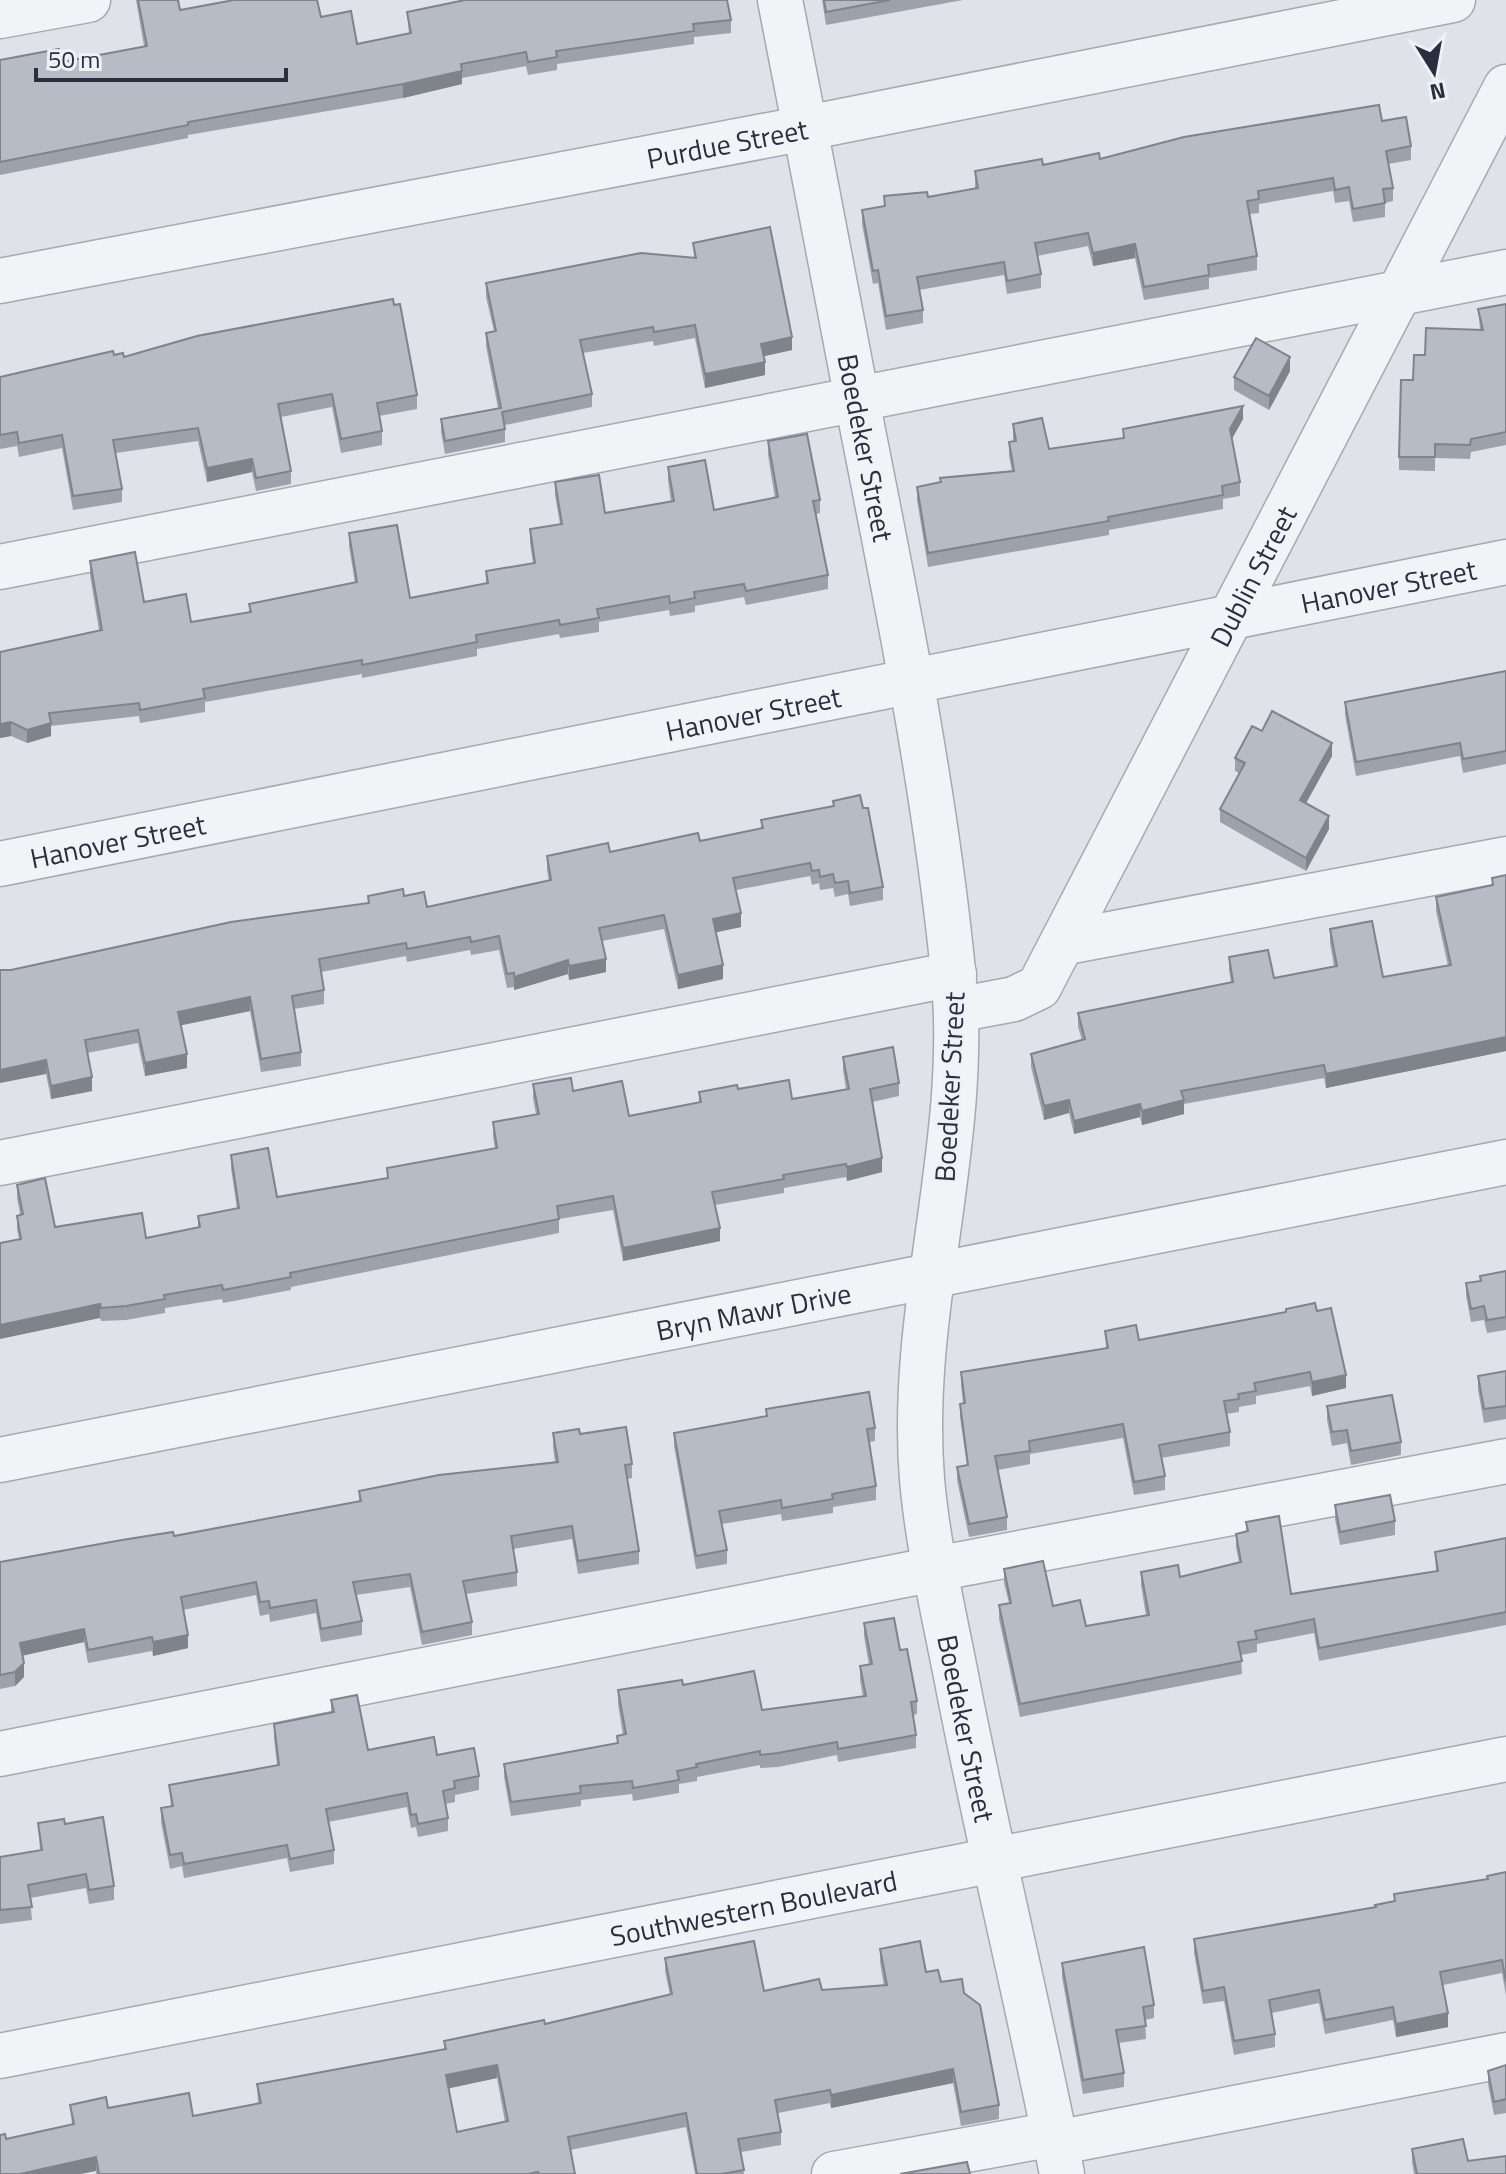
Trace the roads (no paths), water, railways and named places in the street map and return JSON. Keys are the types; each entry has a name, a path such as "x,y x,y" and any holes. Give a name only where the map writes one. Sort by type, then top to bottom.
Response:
{"street":[{"path":"0,16 88,0"},
{"name":"Boedeker Street","path":"780,0 912,683 936,828 955,992 944,1198 930,1277 921,1372 922,1448 935,1569 992,1861 1058,2150"},
{"name":"Purdue Street","path":"0,281 806,128 1453,0"},
{"name":"Dublin Street","path":"0,1163 955,992 1014,999 1039,987 1506,87"},
{"path":"0,567 1506,272"},
{"name":"Hanover Street","path":"0,864 1506,562"},
{"path":"1062,943 1506,859"},
{"name":"Bryn Mawr Drive","path":"0,1460 1506,1162"},
{"path":"0,1754 935,1569 1506,1461"},
{"name":"Southwestern Boulevard","path":"0,2056 1506,1759"},
{"path":"834,2174 1058,2150 1506,2055"}]}
